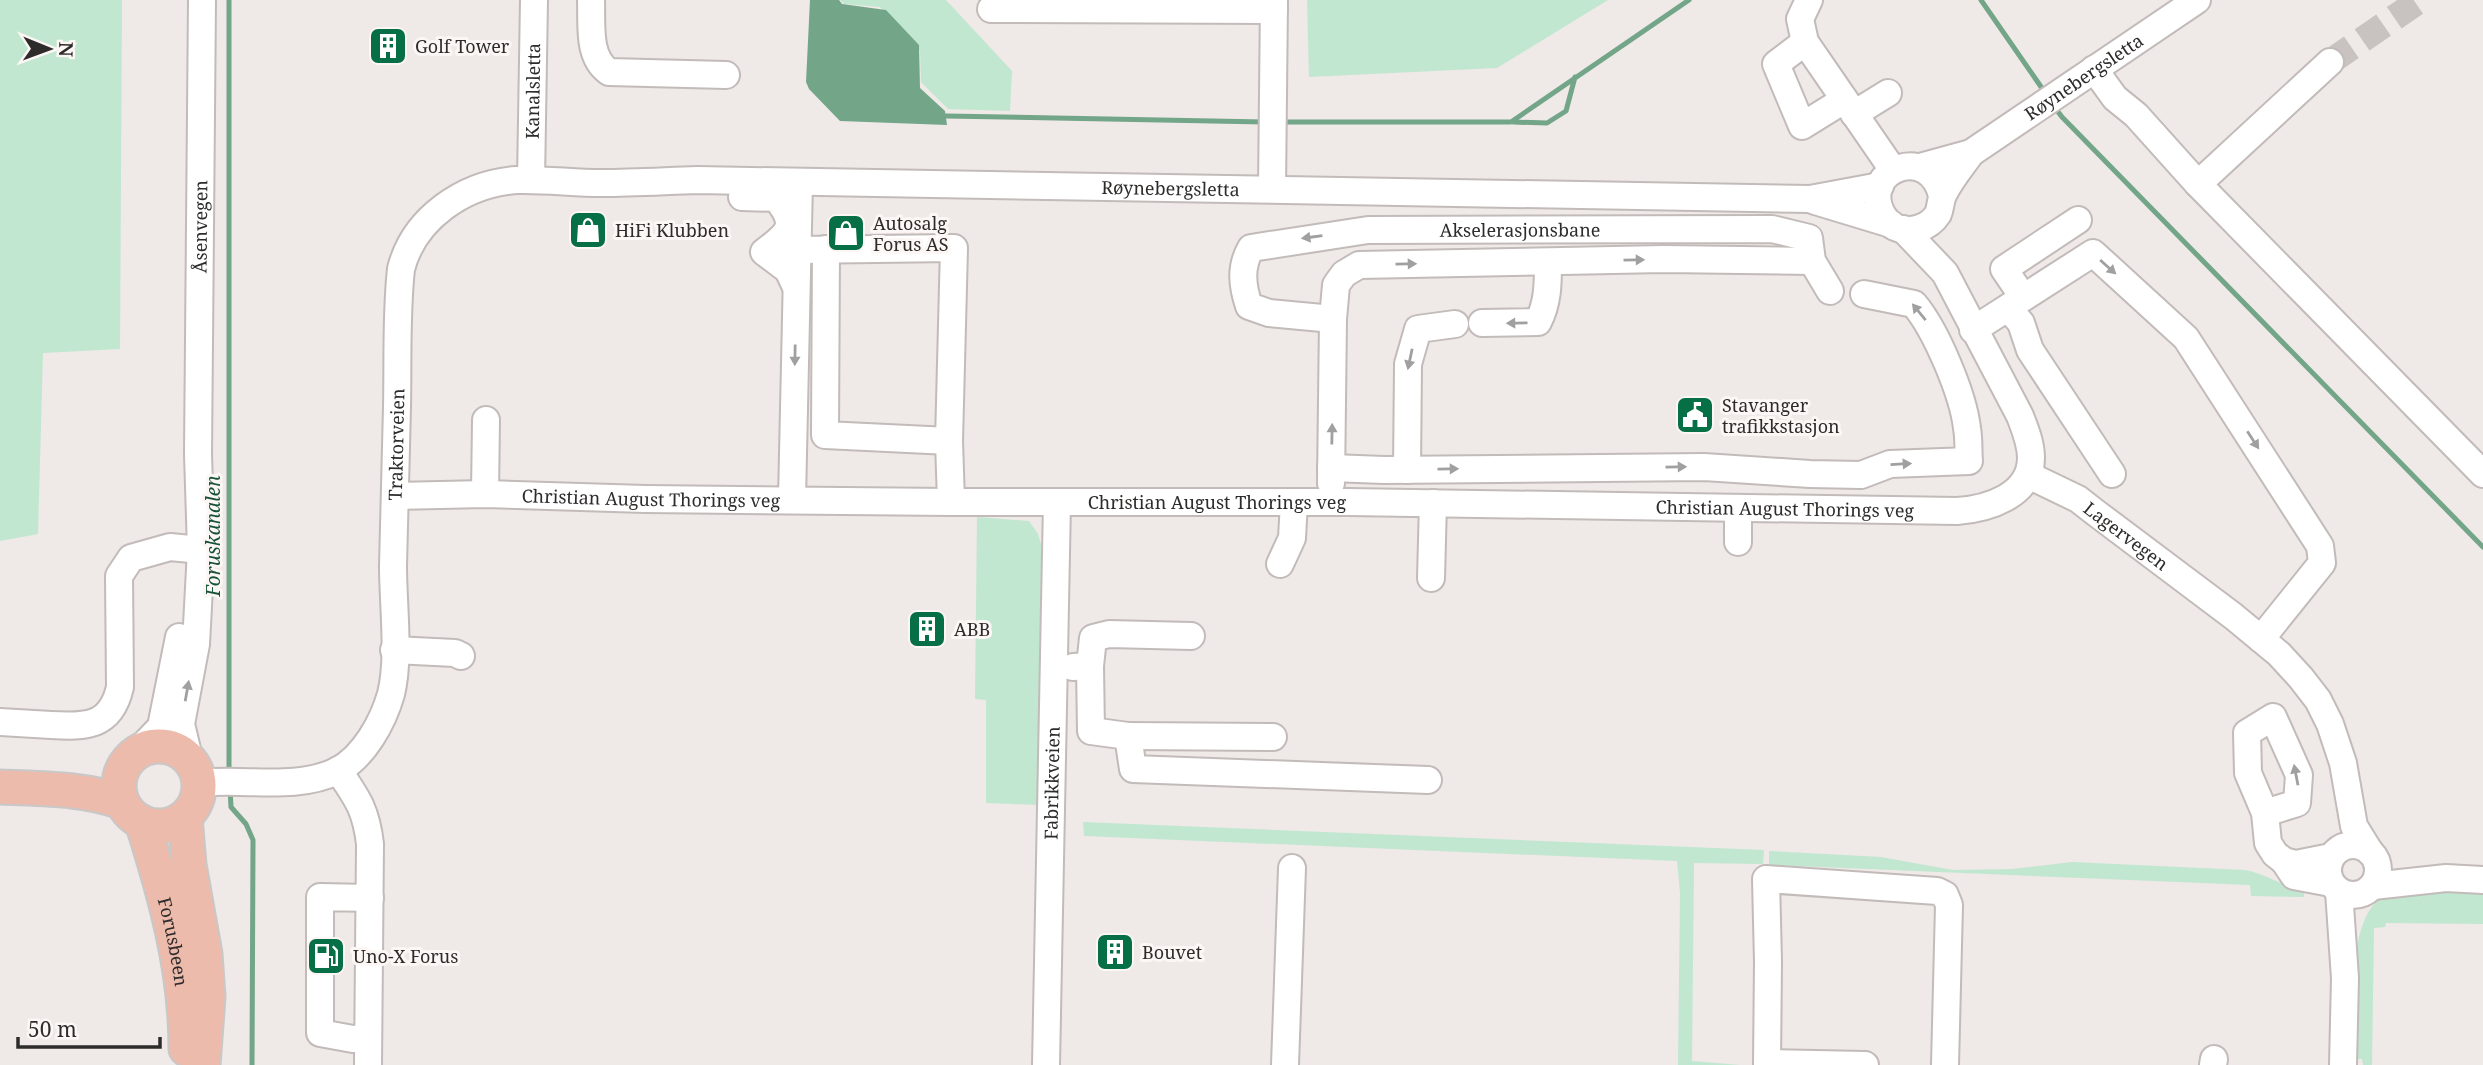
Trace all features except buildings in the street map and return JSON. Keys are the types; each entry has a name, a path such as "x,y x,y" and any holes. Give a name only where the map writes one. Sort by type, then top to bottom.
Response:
{"main road":[{"path":"0,766 101,769 131,759 148,747 170,746 203,774 197,801 155,817 100,794 76,790 0,787"},
{"path":"131,759 120,778 155,817"},
{"name":"Forusbeen","path":"155,817 157,870 178,956 185,1016 197,1057"}],"street":[{"name":"Åsenvegen","path":"131,759 161,727 192,550 198,454 202,0"},
{"name":"Kanalsletta","path":"531,180 534,0"},
{"path":"591,0 593,52 600,66 609,72 726,75"},
{"path":"1809,0 1800,19 1805,42 1849,107 1886,178"},
{"name":"Røynebergsletta","path":"1920,167 1971,153 2197,0"},
{"path":"991,9 1274,5 1272,189"},
{"path":"1805,42 1776,64 1802,126 1888,93"},
{"path":"2198,184 2330,62"},
{"path":"2094,69 2115,98 2136,115 2198,184 2483,474"},
{"name":"Røynebergsletta","path":"1940,204 1971,153"},
{"path":"1945,273 1936,178 1920,167 1911,165 1886,178 1878,196 1879,207 1883,216 1945,273 2020,416 2031,461 2028,475"},
{"name":"Røynebergsletta","path":"531,180 600,183 697,180 1810,199 1886,178"},
{"name":"Traktorveien","path":"203,774 248,782 278,783 316,777 338,770 363,748 386,708 391,692 394,650 399,286 405,253 429,220 450,201 497,183 531,180"},
{"path":"697,180 721,196 776,198 788,212 789,227 781,242 764,252 788,270 796,287"},
{"path":"792,499 799,182"},
{"name":"Røynebergsletta","path":"1810,199 1897,227"},
{"path":"1897,227 1914,230 1924,227 1932,221 1940,204"},
{"path":"2078,220 2004,269 2021,299 2021,323 2030,350 2112,474"},
{"name":"Akselerasjonsbane","path":"1333,319 1269,313 1249,306 1243,289 1244,261 1251,248 1368,230 1772,229 1810,238 1812,261"},
{"path":"797,250 954,248 949,441 951,502"},
{"path":"826,249 825,435 949,441"},
{"path":"1973,330 2093,253 2186,338 2320,546 2322,563 2261,639"},
{"path":"1330,502 1336,285 1344,274 1359,265 1664,259 1812,261 1830,291"},
{"path":"1482,323 1538,322 1545,310 1548,262"},
{"path":"1331,468 1407,470 1704,467 1861,475 1890,464 1969,461 1967,427 1958,392 1925,317 1914,304 1864,295"},
{"path":"1407,470 1408,364 1418,329 1455,324"},
{"path":"485,494 486,420"},
{"name":"Christian August Thorings veg","path":"395,496 485,494 645,499 1330,502 1972,510 1987,507 2005,498 2021,485 2028,475"},
{"name":"Lagervegen","path":"2028,475 2078,499 2261,639 2279,654 2318,700 2338,745 2346,778 2359,877 2344,978 2343,1065"},
{"name":"Fabrikkveien","path":"1046,1065 1057,502"},
{"path":"1280,564 1292,538 1294,502"},
{"path":"1431,578 1433,503"},
{"path":"1738,508 1738,542"},
{"path":"0,722 79,726 101,720 110,712 120,687 119,576 131,558 170,547 192,550"},
{"name":"Åsenvegen","path":"192,550 196,644 181,724 203,774"},
{"path":"1191,636 1109,634 1093,638 1090,666 1091,741 1128,736 1273,737"},
{"path":"394,650 455,653 461,656"},
{"path":"1054,667 1090,666"},
{"path":"1128,736 1133,769 1428,780"},
{"path":"338,770 355,795 367,820 370,844 368,1065"},
{"name":"Lagervegen","path":"2346,778 2328,870 2359,877"},
{"path":"2265,813 2268,843 2294,876 2483,880"},
{"path":"2284,861 2296,864 2332,856 2344,846 2358,845 2359,877"},
{"path":"1285,1065 1292,868"},
{"path":"1865,1065 1767,1064 1766,879 1937,891 1945,895 1949,905 1945,1065"},
{"path":"368,1038 353,1039 320,1034 320,897 370,898"}],"shaded area":[{"path":"0,0 122,0 120,349 43,353 38,534 0,541"},
{"path":"810,0 839,0 842,4 886,10 919,45 920,88 945,111 947,125 840,121 809,89 806,82"},
{"path":"840,0 946,0 1012,71 1010,111 948,109 921,82 920,50 880,7 844,4"},
{"path":"1307,0 1608,0 1497,68 1309,77"},
{"path":"977,517 1029,521 1038,534 1042,548 1040,805 986,803 986,700 975,699"},
{"path":"1083,822 1764,850 1763,864 1694,863 1692,1061 1740,1065 1678,1065 1680,893 1677,861 1084,836"},
{"path":"1769,851 1881,857 1953,870 2012,869 2072,862 2245,870 2304,892 2304,897 2251,896 2250,885 1769,865"},
{"path":"2483,889 2483,924 2386,923 2385,927 2374,928 2372,1065 2363,1065 2362,1059 2355,1059 2353,990 2359,938 2366,916 2378,900 2396,890"}],"waterway":[{"name":"Foruskanalen","path":"229,0 229,775"},
{"path":"1282,122 1511,122 1689,0"},
{"path":"1981,0 2046,94"},
{"path":"1513,122 1547,123 1566,111 1575,77"},
{"path":"2053,105 2483,547"},
{"path":"946,116 1265,122"},
{"name":"Foruskanalen","path":"230,788 231,807 246,824 253,840 252,1065"}],"tunnel":[{"path":"2330,62 2420,0"}],"place":[{"name":"Golf Tower","path":"388,46"},
{"name":"HiFi Klubben","path":"588,230"},
{"name":"Autosalg Forus AS","path":"846,233"},
{"name":"Stavanger trafikkstasjon","path":"1695,415"},
{"name":"ABB","path":"927,629"},
{"name":"Bouvet","path":"1115,952"},
{"name":"Uno-X Forus","path":"326,956"}]}
